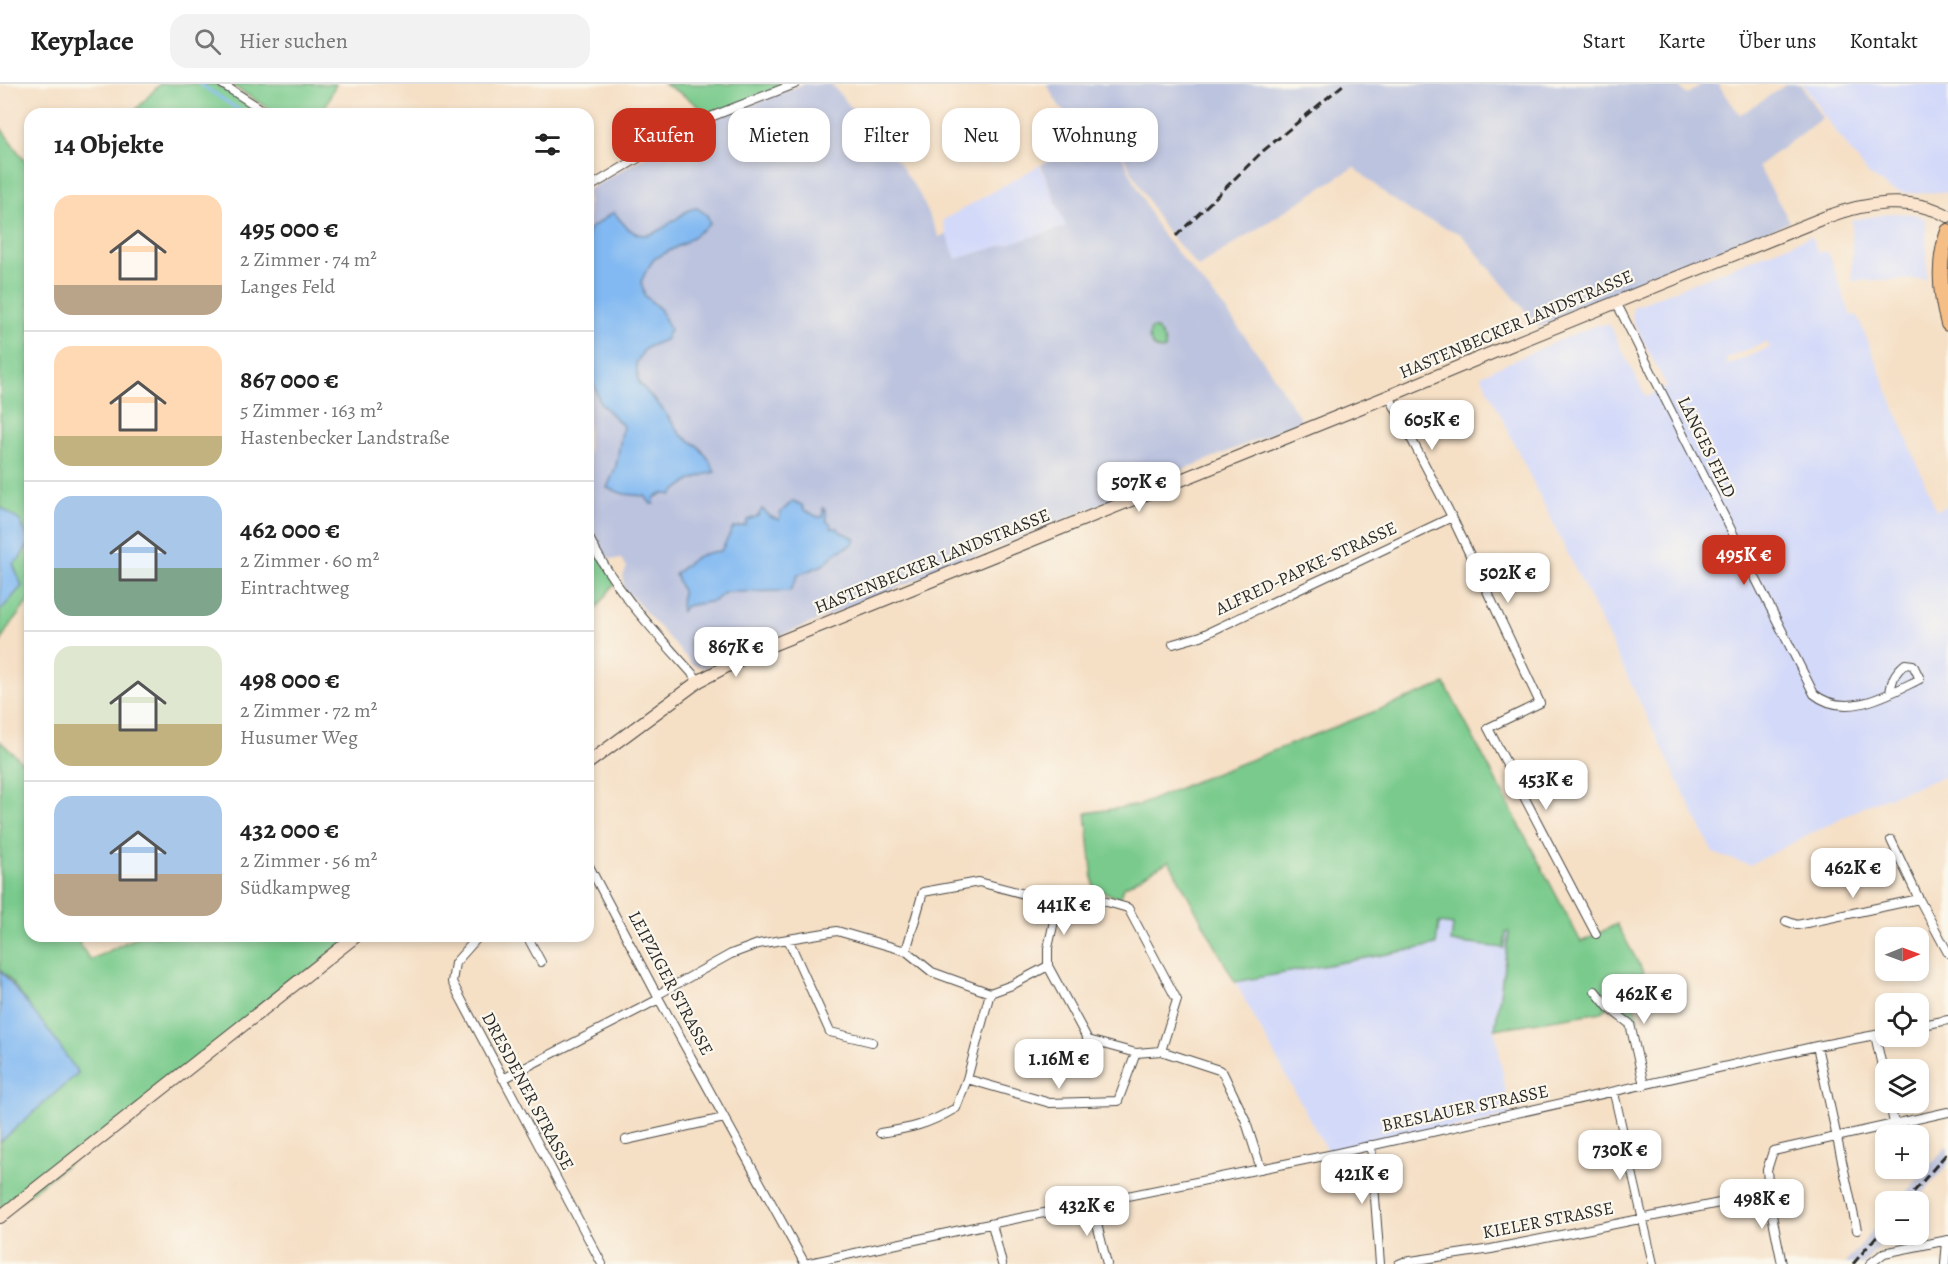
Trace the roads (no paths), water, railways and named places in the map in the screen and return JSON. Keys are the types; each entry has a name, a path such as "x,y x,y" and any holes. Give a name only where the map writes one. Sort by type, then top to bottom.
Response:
{"main road":[{"name":"HASTENBECKER LANDSTRASSE","path":"594,759 699,681 783,641 1841,211 1878,205 1908,204 1925,206 1948,216"},
{"path":"1948,231 1940,271 1941,296 1948,324"},
{"path":"0,1217 348,942"}],"street":[{"path":"222,84 260,108"},
{"path":"594,184 713,116 795,84"},
{"name":"LANGES FELD","path":"1616,302 1814,694 1824,702 1858,705 1890,693"},
{"path":"1389,396 1452,517 1540,703 1488,728 1596,934"},
{"name":"ALFRED-PAPKE-STRASSE","path":"1173,644 1201,636 1452,517"},
{"path":"594,546 615,583 640,615 699,681"},
{"path":"1891,840 1948,953"},
{"name":"LEIPZIGER STRASSE","path":"594,875 805,1264"},
{"path":"906,951 922,892 979,882 1058,903 1079,894 1128,908 1176,1000 1161,1051"},
{"path":"1786,921 1797,925 1919,899"},
{"path":"1058,903 1048,948 1048,966 1088,1040 1136,1053 1161,1051 1219,1070 1223,1073 1245,1119 1261,1169"},
{"path":"503,1079 658,997 731,954 758,944 837,931 906,951 932,972 990,993 1012,985 1048,966"},
{"path":"788,939 830,1032 873,1042"},
{"name":"DRESDENER STRASSE","path":"474,942 455,963 452,982 602,1264"},
{"path":"530,942 541,962"},
{"path":"1595,991 1609,1008 1630,1024 1644,1085"},
{"path":"880,1132 912,1128 936,1120 956,1108 967,1079 990,993"},
{"path":"1929,1024 1948,1020"},
{"name":"BRESLAUER STRASSE","path":"805,1264 1261,1169 1875,1035"},
{"path":"1817,1046 1857,1230"},
{"path":"967,1079 1050,1103 1118,1101 1136,1053"},
{"path":"1614,1093 1653,1264"},
{"path":"1782,1264 1767,1170 1773,1151 1948,1112"},
{"path":"1892,1113 1894,1124"},
{"path":"626,1140 724,1118"},
{"path":"1371,1145 1380,1264"},
{"name":"KIELER STRASSE","path":"1399,1264 1491,1249 1769,1193"},
{"path":"1092,1204 1107,1264"},
{"path":"992,1224 1002,1264"},
{"path":"1870,1264 1884,1253 1947,1240 1945,1264"}],"water":[{"path":"697,208 707,215 710,224 684,243 654,259 646,271 641,282 645,296 660,309 670,329 665,340 644,350 636,364 639,383 661,407 681,435 698,446 708,458 715,472 691,480 671,495 663,493 654,498 654,504 651,504 645,496 624,494 607,488 616,466 623,426 600,403 594,384 594,226 614,212 629,229 643,235 650,234 687,211"},
{"path":"793,501 818,517 823,517 823,508 827,522 832,528 838,528 839,531 855,538 853,544 836,553 823,565 798,575 790,591 726,592 714,601 686,606 681,611 682,591 675,574 686,564 706,553 721,551 733,528 746,525 747,520 758,516 762,509 771,517 779,520 781,512"},
{"path":"0,507 20,521 24,529 24,552 13,564 22,586 0,611"},
{"path":"0,970 50,1032 78,1073 0,1142"}],"waterway":[{"path":"200,84 236,108"}],"railway":[{"path":"1176,236 1263,151 1344,84"},
{"path":"1914,1191 1948,1152"},
{"path":"1853,1264 1875,1238"}]}
